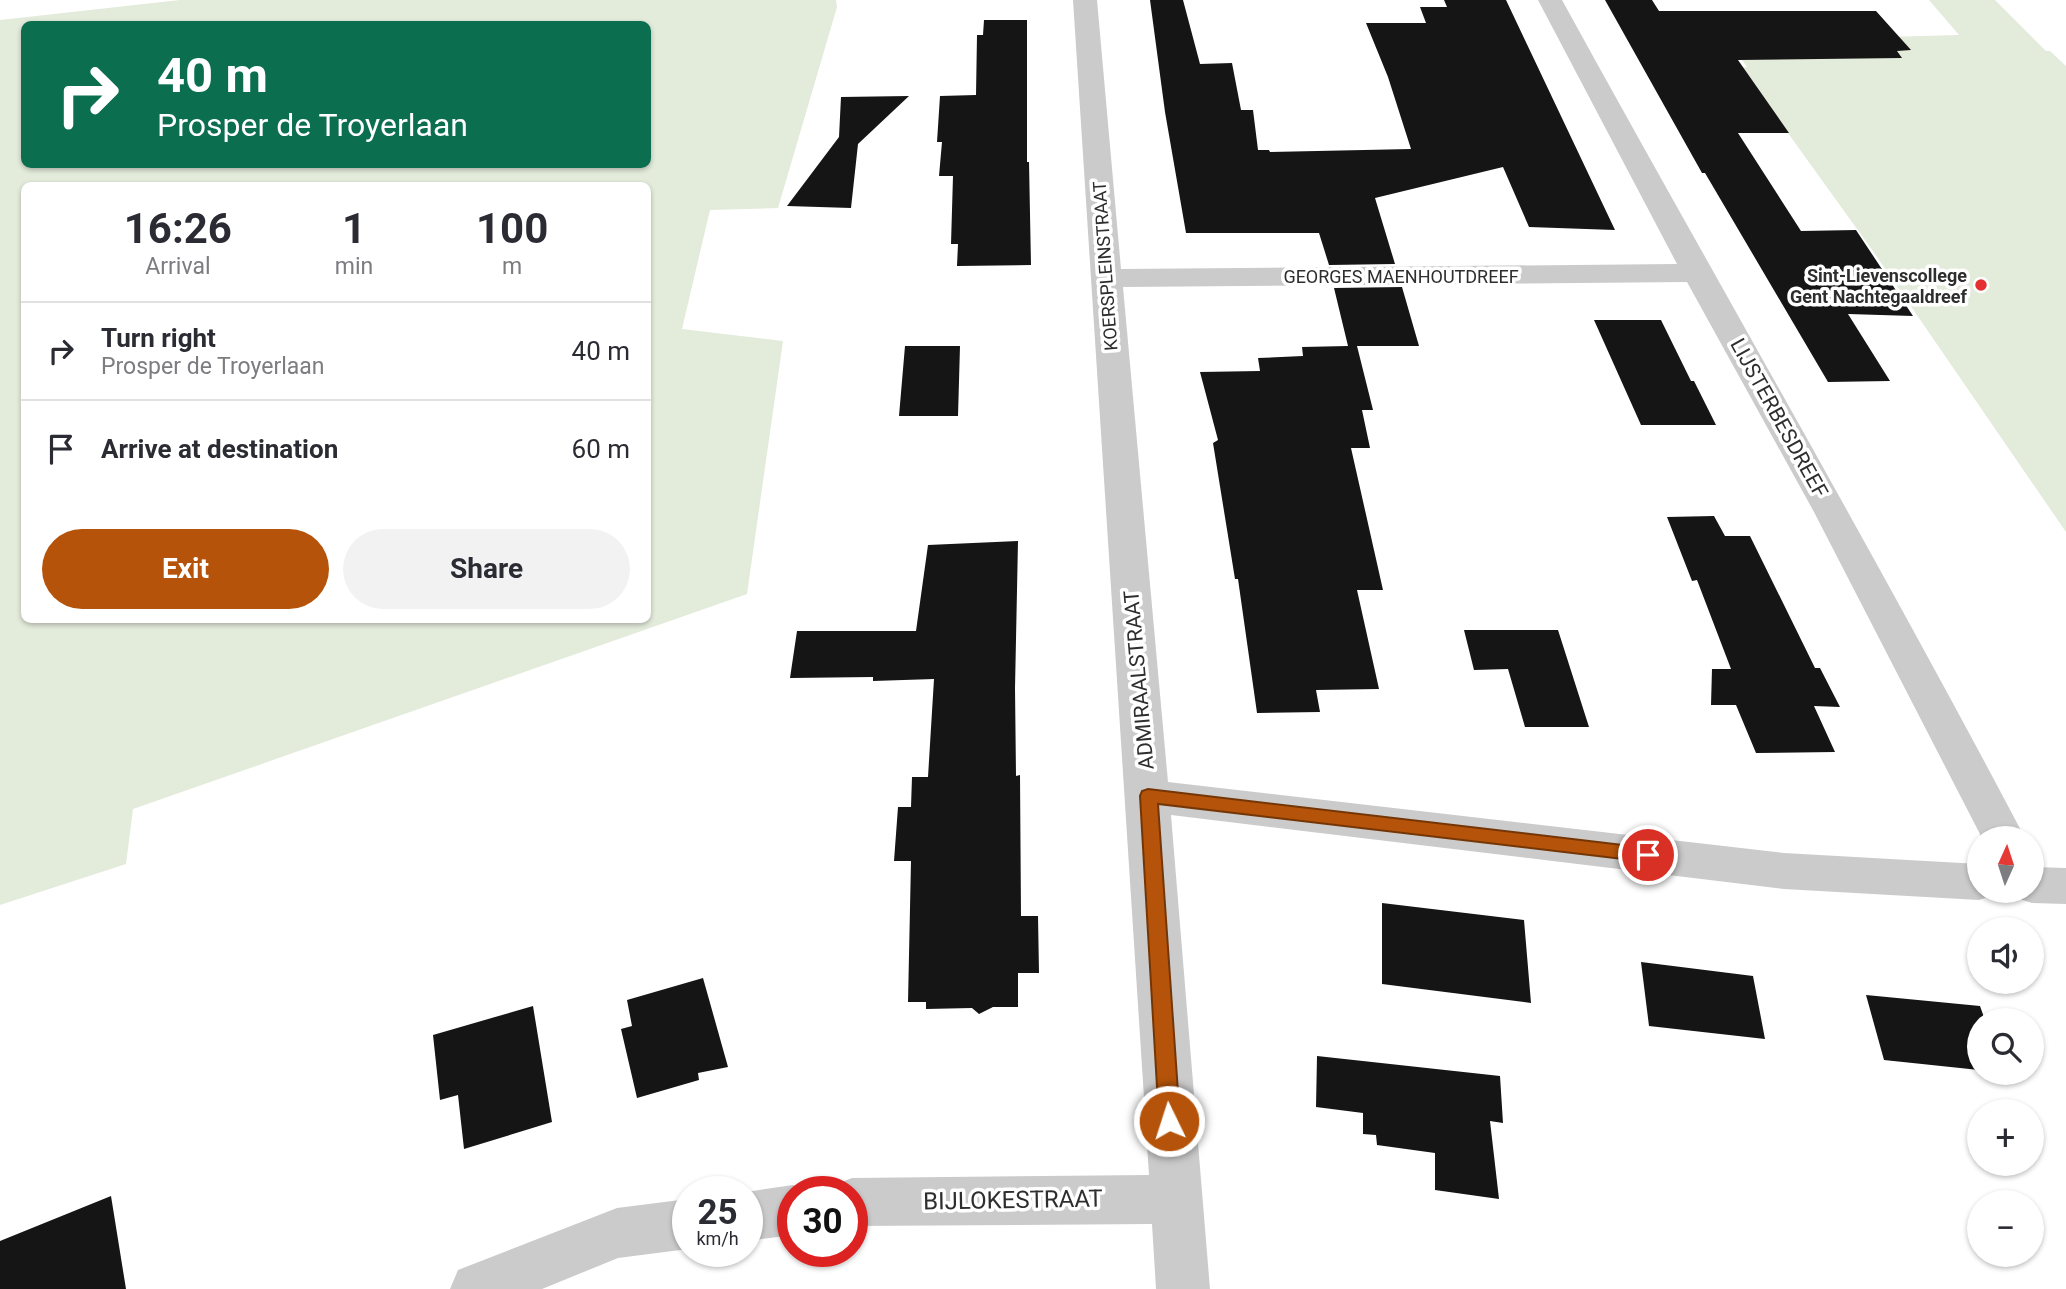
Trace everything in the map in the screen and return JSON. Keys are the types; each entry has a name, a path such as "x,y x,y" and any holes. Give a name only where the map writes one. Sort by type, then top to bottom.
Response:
{"street":[{"name":"KOERSPLEINSTRAAT","path":"1085,0 1126,531"},
{"name":"LIJSTERBESDREEF","path":"1550,0 1697,273 1832,512 1997,826"},
{"name":"GEORGES MAENHOUTDREEF","path":"1105,278 1697,273"},
{"name":"ADMIRAALSTRAAT","path":"1126,531 1183,1289"},
{"path":"1148,796 1784,871 1967,881"},
{"path":"2044,885 2066,886"},
{"name":"BIJLOKESTRAAT","path":"868,1202 1175,1199"},
{"path":"477,1289 617,1233 672,1226"}],"green space":[{"path":"180,0 836,0 837,7 778,208 710,210 682,329 783,341 747,594 133,809 126,864 0,905 0,20"},
{"name":"Sint-Lievenscollege Gent Nachtegaaldreef","path":"1929,0 1995,0 2046,51 2050,51 2066,66 2066,532 1875,254 1741,68 1747,67 1723,33 1883,37 1959,35"}],"building":[{"path":"1150,0 1183,0 1200,64 1232,63 1241,110 1253,110 1258,150 1270,152 1411,149 1388,77 1366,23 1426,23 1420,7 1447,7 1444,0 1506,0 1615,230 1529,227 1503,167 1375,198 1395,264 1329,265 1319,233 1186,233 1165,112"},
{"path":"1605,0 1652,0 1659,11 1876,11 1911,50 1897,51 1902,58 1738,60 1789,133 1738,133 1801,231 1856,230 1913,316 1848,314 1890,381 1828,382 1705,173 1702,173"},
{"path":"984,20 1027,20 1027,162 1031,265 957,266 958,244 951,244 953,176 939,176 942,142 937,142 940,96 976,95 977,35 983,35"},
{"path":"909,96 858,144 851,208 787,206 839,137 841,97"},
{"path":"1402,287 1419,346 1357,346 1373,410 1362,410 1370,448 1351,448 1383,590 1357,590 1379,689 1316,690 1320,712 1257,713 1238,579 1235,579 1213,443 1218,440 1200,372 1260,371 1258,358 1303,356 1302,347 1348,346 1334,288"},
{"path":"1594,320 1661,320 1716,425 1641,425"},
{"path":"905,346 960,346 958,416 899,416"},
{"path":"1714,516 1725,536 1750,536 1815,668 1820,668 1840,707 1814,706 1835,752 1756,753 1736,705 1711,705 1712,669 1731,669 1697,580 1692,581 1667,517"},
{"path":"1018,541 1015,688 1016,776 1020,775 1021,916 1038,916 1039,973 1018,973 1018,1007 993,1007 979,1014 972,1008 926,1009 926,1002 908,1002 911,861 894,861 898,807 911,807 912,777 928,777 934,679 873,681 873,677 790,678 797,631 916,631 928,545"},
{"path":"1464,630 1558,630 1589,727 1525,727 1508,669 1474,670"},
{"path":"1382,903 1524,920 1531,1003 1382,984"},
{"path":"1641,962 1753,976 1765,1039 1649,1026"},
{"path":"703,978 728,1067 698,1073 699,1080 637,1098 621,1029 632,1026 627,1000"},
{"path":"1866,995 1980,1006 1981,1008 1967,1008 1967,1069 1884,1060"},
{"path":"533,1006 552,1122 464,1149 458,1095 440,1100 433,1035"},
{"path":"1317,1056 1500,1076 1503,1123 1490,1121 1499,1199 1435,1190 1435,1153 1377,1145 1376,1135 1363,1134 1363,1113 1316,1107"},
{"path":"111,1196 126,1289 0,1289 0,1241"}],"place":[{"name":"Sint-Lievenscollege Gent Nachtegaaldreef","path":"1981,285"}],"route":[{"path":"1169,1121 1148,796 1648,855"}]}
